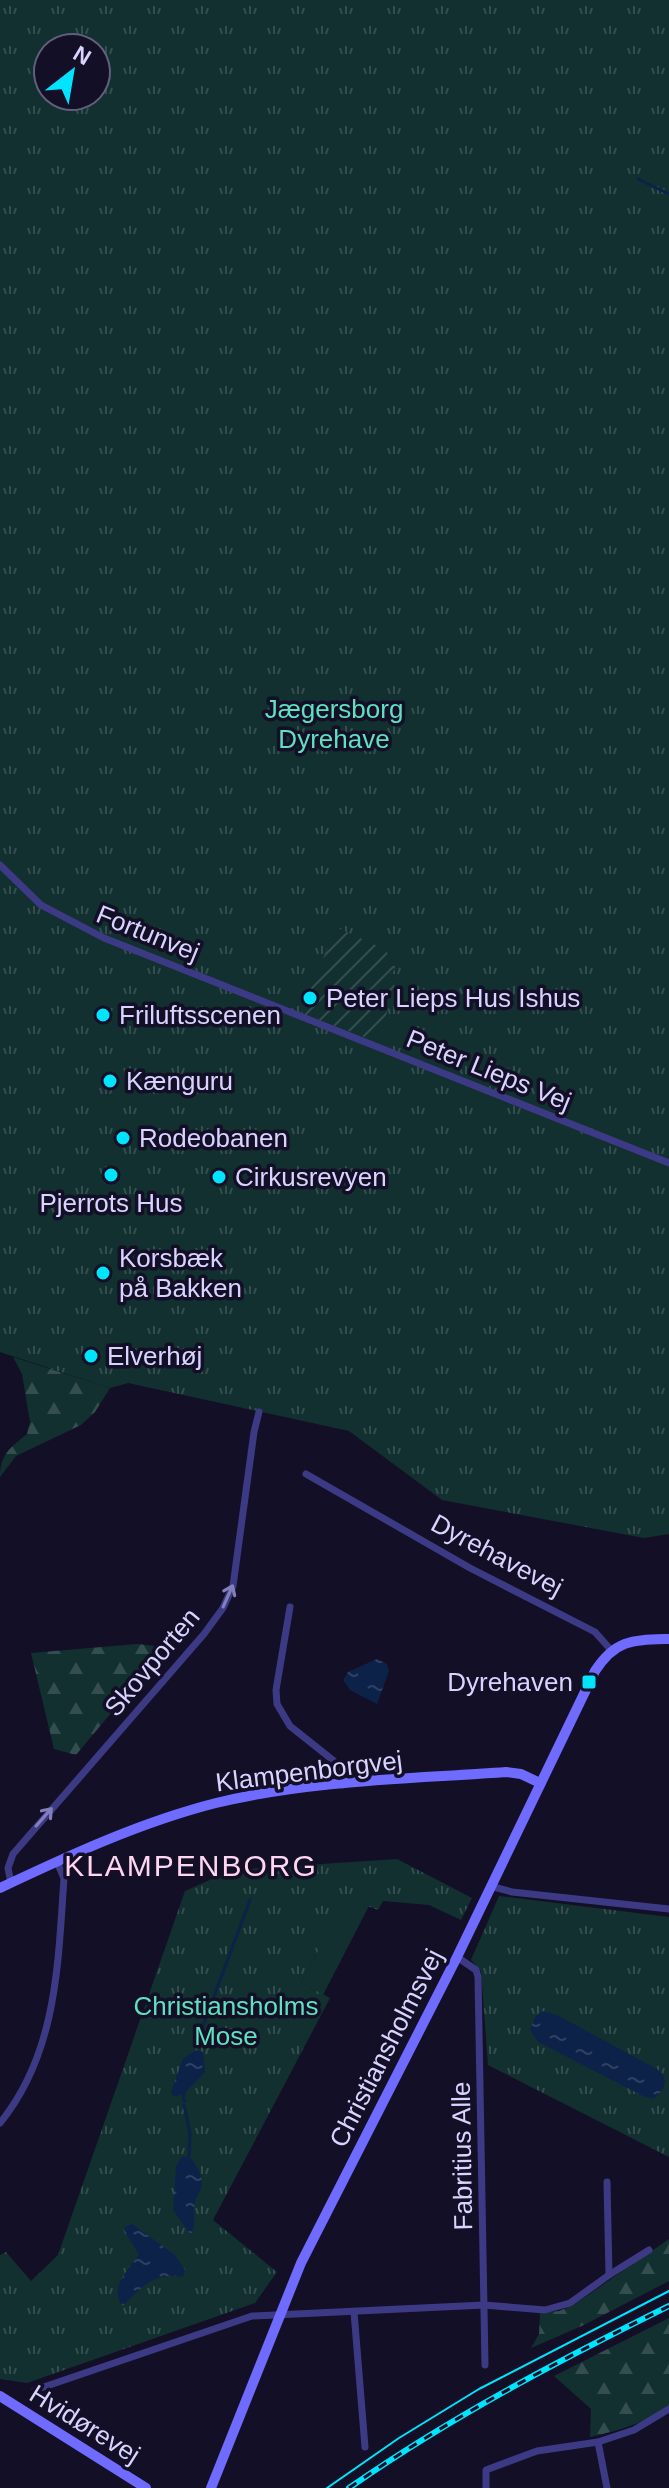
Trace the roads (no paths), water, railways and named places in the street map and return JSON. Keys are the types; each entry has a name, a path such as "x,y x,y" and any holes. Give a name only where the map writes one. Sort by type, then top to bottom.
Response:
{"street":[{"name":"Fortunvej","path":"0,865 41,905 73,924 294,1014"},
{"name":"Peter Lieps Vej","path":"294,1014 669,1163"},
{"name":"Skovporten","path":"5,1885 13,1854 204,1634 223,1608 233,1586 259,1412"},
{"name":"Dyrehavevej","path":"306,1474 470,1568 595,1632 611,1650"},
{"path":"290,1607 276,1690 277,1704 290,1726 341,1769 343,1785"},
{"path":"611,1650 635,1640 669,1639"},
{"name":"Christiansholmsvej","path":"211,2488 301,2263 457,1957 595,1671 611,1650"},
{"name":"Klampenborgvej","path":"5,1885 137,1828 208,1805 257,1795 506,1772 521,1774 540,1783"},
{"path":"0,2123 29,2076 51,2015 57,1988 64,1878 57,1862"},
{"path":"490,1886 512,1892 669,1909"},
{"name":"Fabritius Alle","path":"457,1957 476,1970 478,1977 485,2365"},
{"path":"607,2182 609,2275"},
{"path":"35,2390 252,2316 484,2305 545,2310 556,2308 570,2303 649,2250"},
{"path":"354,2312 365,2447"},
{"name":"Hvidørevej","path":"0,2396 146,2488"},
{"path":"486,2488 486,2470 537,2451 598,2442 634,2430 669,2409"},
{"path":"598,2442 607,2488"},
{"name":"Christiansholmsvej","path":"202,2488 215,2474"}],"water":[{"path":"377,1659 387,1664 389,1671 377,1704 350,1690 343,1680 348,1672"},
{"path":"542,2011 557,2015 657,2069 663,2074 663,2089 654,2099 643,2096 538,2042 530,2030 535,2017"},
{"path":"197,2050 203,2052 205,2072 184,2094 173,2097 171,2092 183,2058"},
{"path":"189,2156 198,2168 202,2181 195,2201 191,2235 173,2210 176,2166 182,2157"},
{"path":"132,2224 175,2255 185,2270 183,2277 165,2276 150,2282 123,2306 119,2300 119,2287 139,2255 123,2228"}],"waterway":[{"path":"638,179 669,194"},
{"path":"197,2042 250,1900"},
{"path":"184,2093 185,2101"},
{"path":"184,2105 190,2133 189,2156"}],"tram line":[{"path":"327,2488 399,2438 479,2389 669,2291"}],"railway":[{"path":"349,2488 426,2437 506,2391 669,2306"}],"place":[{"name":"Peter Lieps Hus Ishus","path":"310,998"},
{"name":"Friluftsscenen","path":"103,1015"},
{"name":"Kænguru","path":"110,1081"},
{"name":"Rodeobanen","path":"123,1138"},
{"name":"Pjerrots Hus","path":"111,1175"},
{"name":"Cirkusrevyen","path":"219,1177"},
{"name":"Korsbæk på Bakken","path":"103,1273"},
{"name":"Elverhøj","path":"91,1356"},
{"name":"Dyrehaven","path":"589,1682"}],"district":[{"name":"KLAMPENBORG","path":"191,1865"}],"park label":[{"name":"Jægersborg Dyrehave","path":"334,724"},
{"name":"Christiansholms Mose","path":"226,2021"}]}
